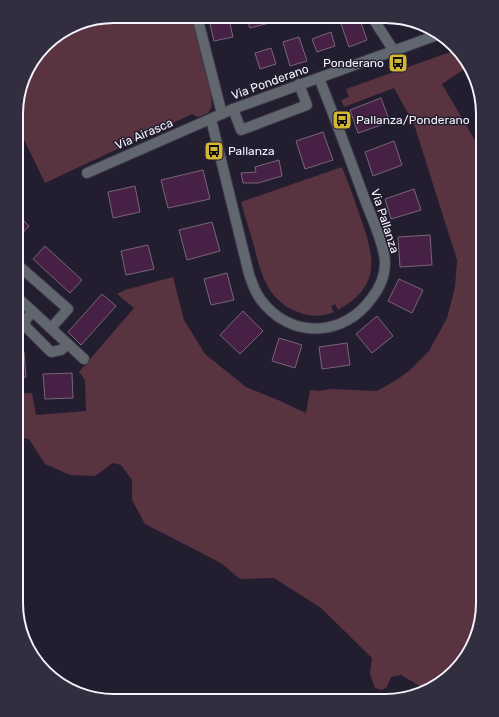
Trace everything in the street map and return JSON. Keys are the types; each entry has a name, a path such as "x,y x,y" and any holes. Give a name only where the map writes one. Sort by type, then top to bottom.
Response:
{"street":[{"name":"Via Ponderano","path":"199,23 222,114"},
{"path":"376,23 394,51"},
{"name":"Via Ponderano","path":"211,119 233,108 433,37"},
{"name":"Via Pallanza","path":"211,119 249,274 260,298 271,311 287,322 295,325 315,328 329,328 337,326 351,319 369,302 381,282 385,263 376,230 319,78"},
{"path":"233,108 241,130 307,105 299,84"},
{"name":"Via Airasca","path":"87,173 211,119"},
{"path":"23,270 68,309 51,328"},
{"path":"23,303 84,359"},
{"path":"33,312 26,319 25,326 51,352 61,350 68,344"}],"shaded area":[{"path":"114,23 194,23 211,94 212,106 208,113 198,117 192,114 45,183 23,137 23,114 28,84 38,63 45,54 63,38 90,26"},
{"path":"452,52 464,69 442,84 476,142 476,609 471,633 461,654 445,672 436,679 421,687 401,675 391,677 387,687 382,690 375,688 370,674 372,658 321,608 274,578 240,579 221,563 145,524 132,500 132,480 121,465 113,463 95,476 70,475 45,464 29,439 23,438 23,394 32,393 36,415 86,411 85,380 79,372 134,308 117,294 125,290 173,277 184,320 205,354 246,387 306,413 310,390 320,391 330,389 377,391 409,371 429,351 447,318 455,287 457,260 414,124 394,88 344,107 341,100 349,97 346,89"},
{"path":"342,167 366,233 371,259 371,270 368,281 362,291 352,301 338,310 335,304 331,306 334,312 330,314 311,316 298,312 279,301 267,286 241,202"}],"building":[{"path":"230,23 233,37 214,41 210,24"},
{"path":"248,23 269,23 250,28"},
{"path":"341,23 361,23 367,40 349,47"},
{"path":"331,32 335,46 317,52 312,39"},
{"path":"299,37 307,61 290,66 283,42"},
{"path":"271,48 276,64 260,69 255,53"},
{"path":"381,98 390,122 358,133 350,110"},
{"path":"323,132 333,160 305,169 296,141"},
{"path":"394,141 402,165 373,176 365,152"},
{"path":"279,160 282,176 258,183 243,183 241,173 256,172 255,167"},
{"path":"203,170 210,199 168,208 161,180"},
{"path":"135,186 140,212 113,218 108,192"},
{"path":"414,189 421,210 391,219 385,199"},
{"path":"23,220 29,226 23,232"},
{"path":"212,222 220,251 187,260 179,230"},
{"path":"430,235 432,265 400,267 398,237"},
{"path":"148,245 154,269 126,275 121,251"},
{"path":"45,246 82,280 70,293 33,259"},
{"path":"227,273 234,300 211,305 204,279"},
{"path":"399,279 423,290 412,313 388,301"},
{"path":"102,294 116,306 81,345 68,332"},
{"path":"243,311 263,331 240,354 220,335"},
{"path":"377,316 393,336 372,353 356,334"},
{"path":"279,338 302,345 295,368 272,361"},
{"path":"347,343 350,365 322,369 319,347"},
{"path":"23,352 26,377 23,377"},
{"path":"72,373 73,398 45,399 43,374"}],"place":[{"name":"Ponderano","path":"398,63"},
{"name":"Pallanza/Ponderano","path":"342,120"},
{"name":"Pallanza","path":"214,151"}]}
